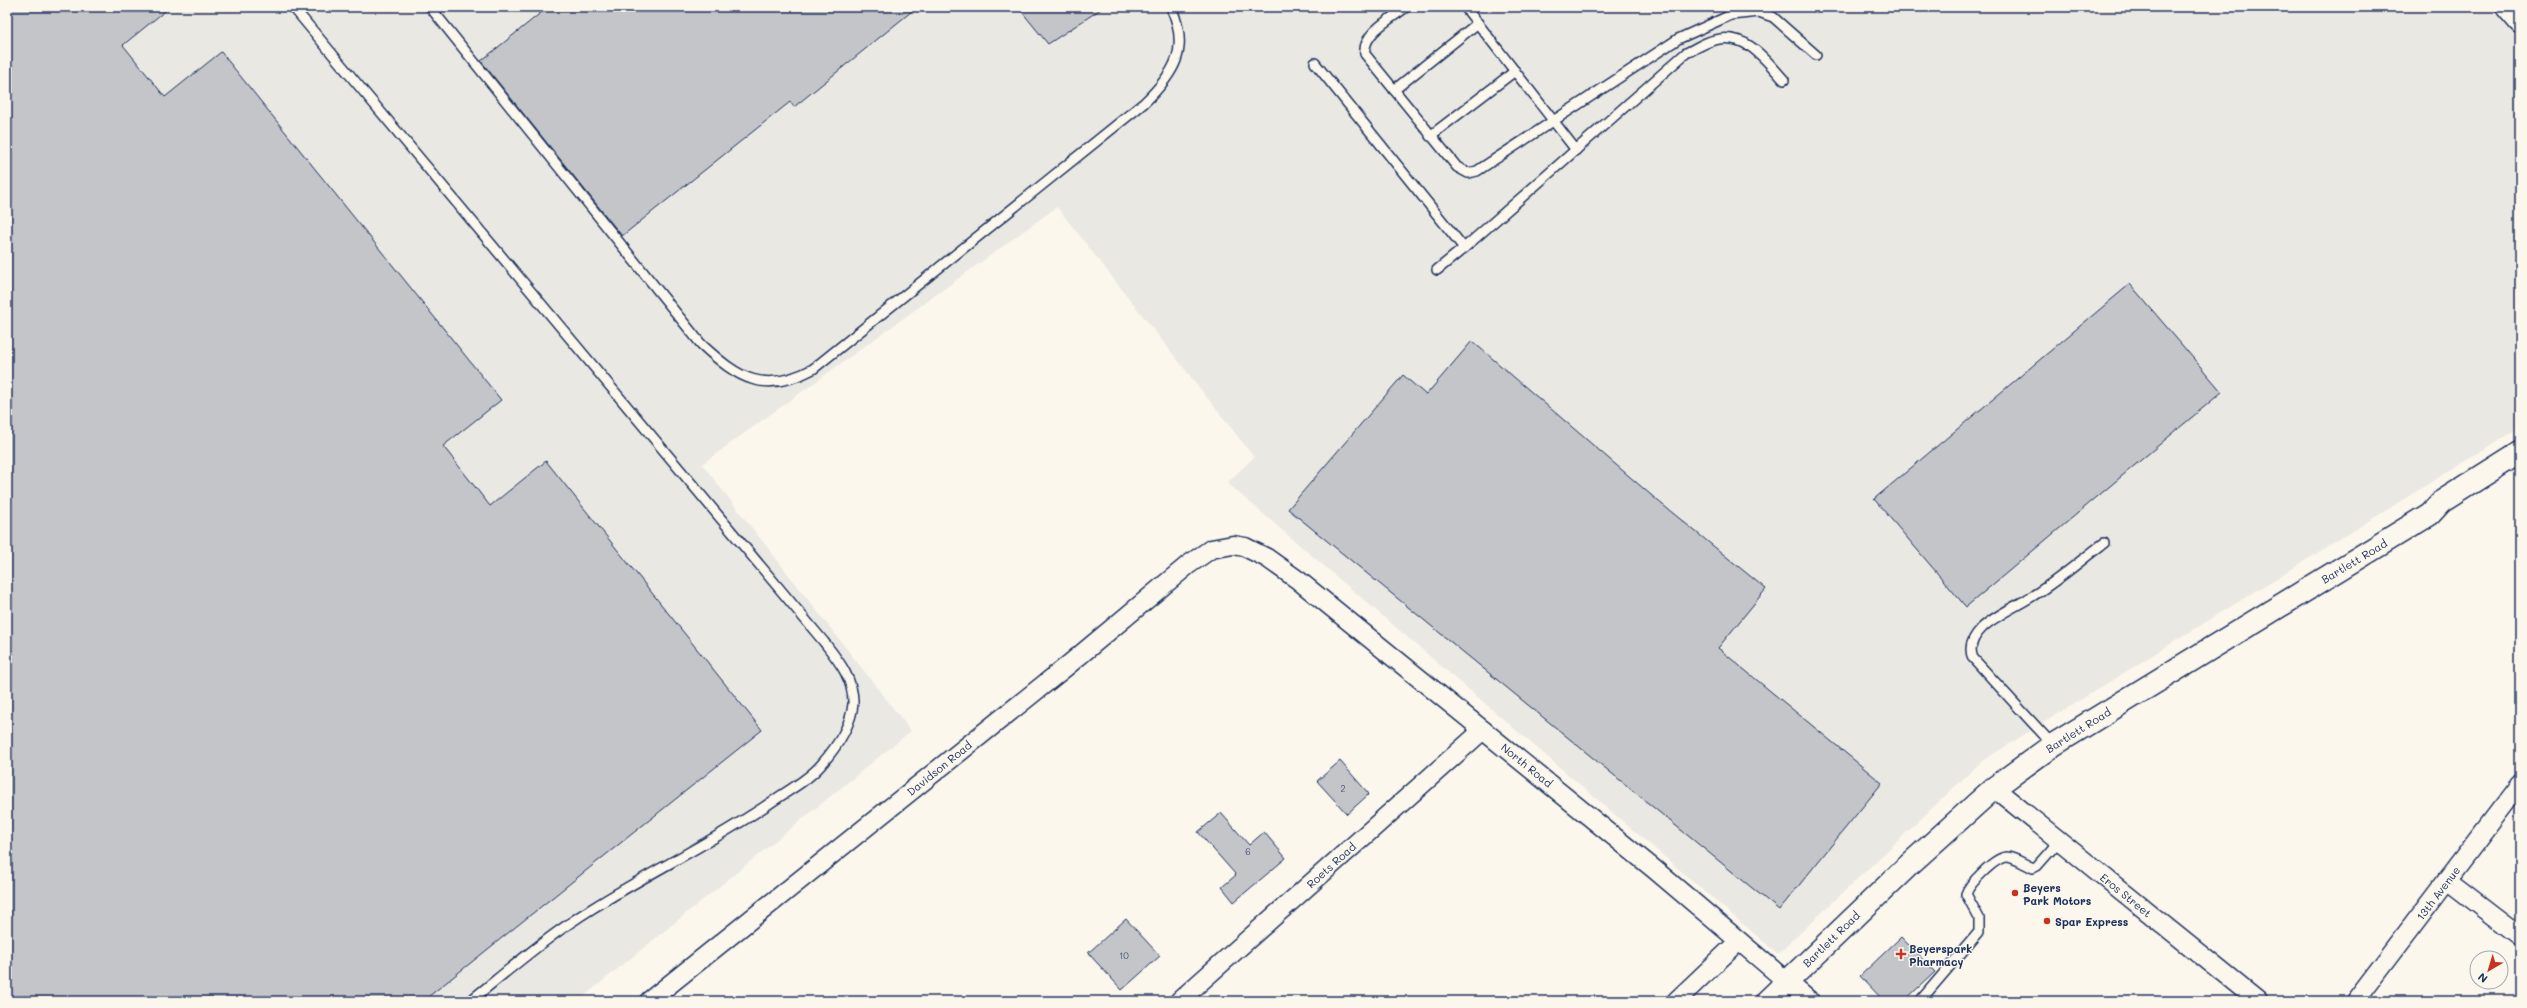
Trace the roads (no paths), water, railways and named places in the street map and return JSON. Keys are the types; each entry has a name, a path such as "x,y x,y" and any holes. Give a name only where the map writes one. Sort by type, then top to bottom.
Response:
{"street":[{"path":"2507,7 2520,22"},
{"name":"Bartlett Road","path":"1767,1001 1911,863 1994,788 2052,745 2430,514 2441,502 2520,452"},
{"name":"Bartlett Road","path":"2430,514 2438,514 2446,510 2520,466"},
{"name":"North Road","path":"1234,544 1267,558 1298,580 1483,730 1810,1001"},
{"name":"Davidson Road","path":"649,1001 1066,666 1188,565 1211,549 1234,544"},
{"name":"Roets Road","path":"1179,1001 1483,730"},
{"name":"13th Avenue","path":"2355,1001 2520,784"},
{"name":"Eros Street","path":"1994,788 2258,1001"},
{"path":"2447,880 2520,936"},
{"path":"1676,1001 1739,941"}],"lane":[{"path":"293,7 819,636 840,662 850,681 853,704 846,726 837,744 821,765 801,782 755,814 592,908 546,939 470,1001"},
{"path":"430,7 700,344 737,373 760,382 778,382 795,379 813,369 1144,103 1161,86 1178,56 1181,41 1179,24 1171,7"},
{"path":"1406,7 1369,36 1364,46 1365,54 1430,136 1457,167 1468,173 1477,171 1678,39 1731,15 1759,12 1772,18 1816,56"},
{"path":"1465,7 1576,150"},
{"path":"1394,90 1478,23"},
{"path":"1437,270 1686,53 1715,40 1737,39 1755,49 1784,80"},
{"path":"1315,63 1464,248"},
{"path":"1430,136 1515,71"},
{"path":"2052,745 1973,658 1970,652 1971,646 1973,640 1982,627 2036,595 2104,543"},
{"path":"1920,1001 1979,932 1980,918 1966,894 1971,884 1998,860 2007,857 2032,868 2038,866 2059,841"}],"place":[{"name":"Beyers Park Motors","path":"2015,893"},
{"name":"Spar Express","path":"2047,921"},
{"name":"Beyerspark Pharmacy","path":"1901,954"}]}
